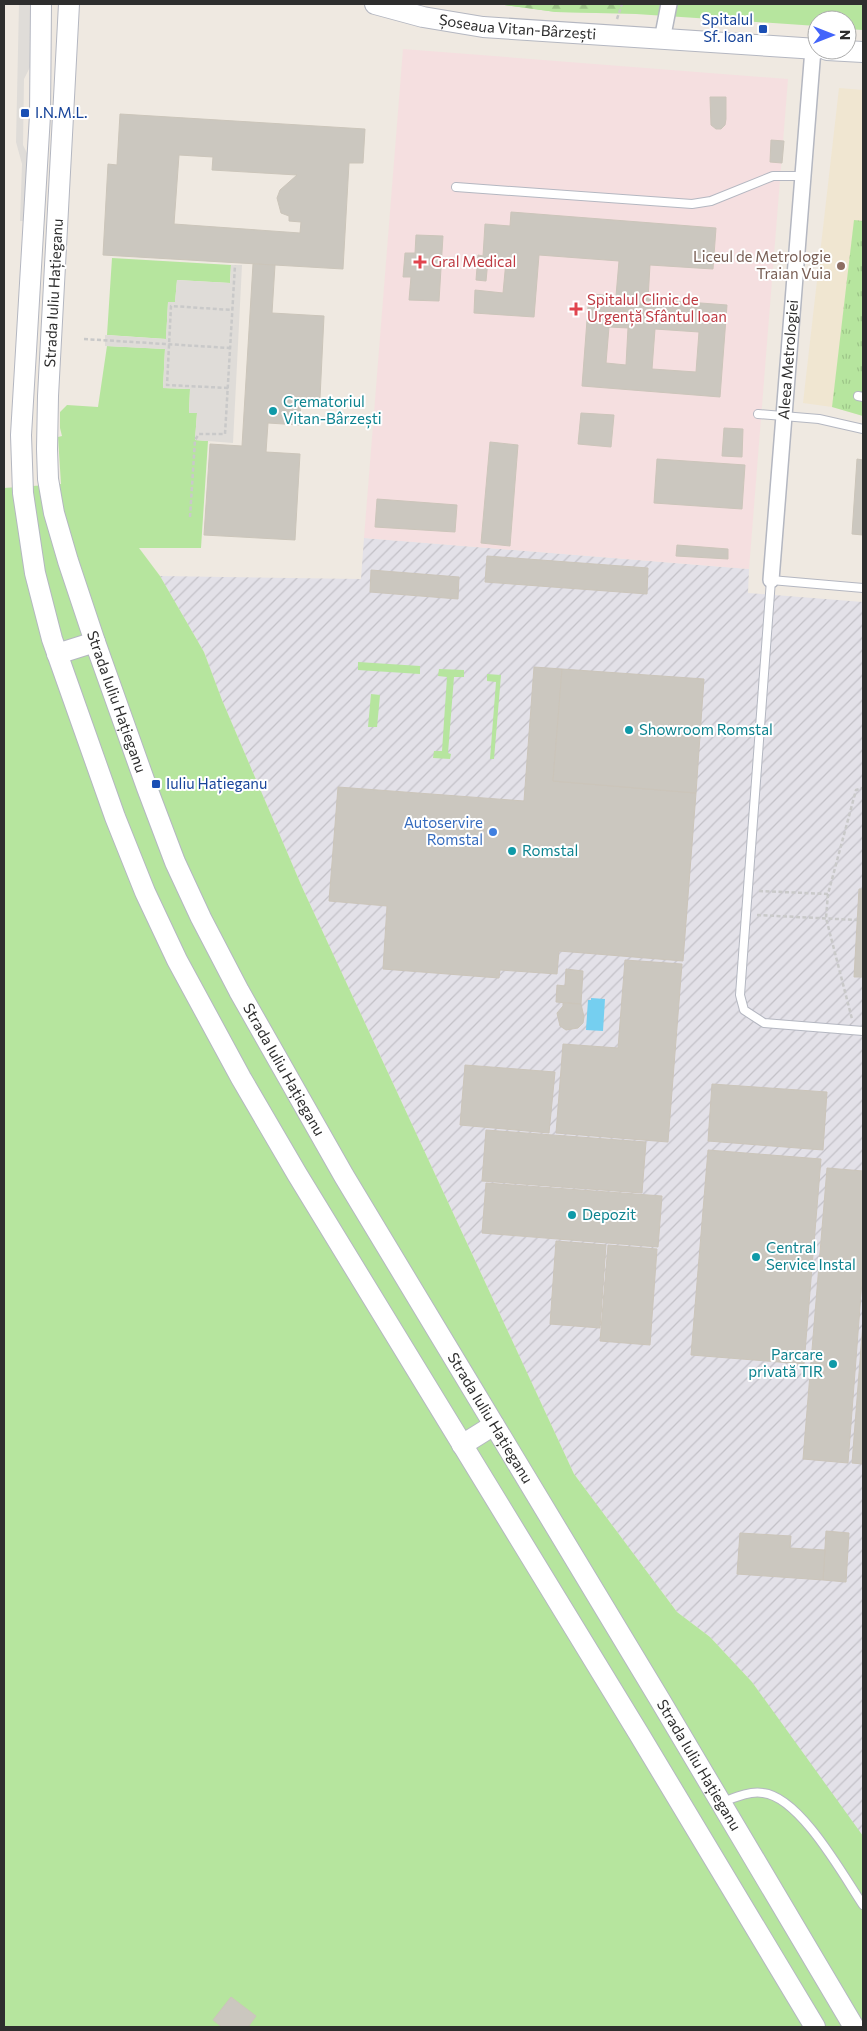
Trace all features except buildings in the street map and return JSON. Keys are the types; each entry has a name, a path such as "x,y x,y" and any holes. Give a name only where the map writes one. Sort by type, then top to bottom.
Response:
{"main road":[{"name":"Strada Iuliu Hațieganu","path":"41,4 39,133 22,401 22,493 28,537 57,654 134,866 177,960 241,1078 297,1174 639,1734 815,2027"},
{"name":"Strada Iuliu Hațieganu","path":"69,4 47,449 48,479 54,513 95,642 160,824 189,892 215,945 316,1127 854,2027"},
{"name":"Șoseaua Vitan-Bârzești","path":"375,4 423,17 483,27 807,49"},
{"path":"57,654 95,642"},
{"path":"462,1445 494,1425"}],"street":[{"path":"662,40 669,4"},
{"name":"Aleea Metrologiei","path":"771,580 803,176 818,60"}],"lane":[{"path":"456,187 692,204 711,201 773,176 803,176"},
{"path":"758,414 819,419 863,429"},
{"path":"863,588 771,580 740,995 744,1010 764,1024 863,1030"},
{"path":"721,1803 752,1793 764,1793 777,1797 789,1805 804,1819 863,1905"}],"path":[{"path":"190,517 195,440 199,434 225,434 235,265"},
{"path":"228,388 167,385 169,344 172,306 232,310"},
{"path":"84,339 230,348"},
{"path":"854,1030 826,918 828,894 856,790 863,788"},
{"path":"747,891 828,894"},
{"path":"746,914 857,920"}],"shaded area":[{"path":"19,4 30,4 30,67 24,79 23,145 30,159 28,221 20,221 22,164 16,142"},
{"name":"Spitalul Clinic de Urgență Sfântul Ioan","path":"403,49 788,79 749,569 364,538"},
{"name":"Liceul de Metrologie Traian Vuia","path":"839,88 863,90 863,416 832,407 803,403"},
{"path":"231,265 242,265 233,443 195,440 197,413 189,413 190,389 163,388 165,349 105,346 105,335 166,339 168,302 175,302 177,280 230,283"},
{"name":"Romstal","path":"364,538 749,569 748,593 863,602 862,1837 752,1682 710,1637 677,1612 574,1474 302,887 222,700 204,652 160,576 361,579"}],"green space":[{"path":"497,4 863,4 863,30 857,30 857,10 807,10 807,25 636,14 556,12"},
{"path":"497,4 622,4 619,13 556,12"},
{"path":"854,220 863,221 863,416 832,407"},
{"path":"112,258 231,265 230,283 177,280 175,303 168,303 166,339 107,335"},
{"path":"107,346 165,349 163,388 190,389 189,413 197,413 195,440 208,441 201,548 139,548 160,576 204,652 222,700 302,887 574,1474 677,1612 710,1637 752,1682 863,1836 863,2027 4,2027 4,488 61,484 58,437 62,436 60,412 67,405 98,407"},
{"path":"358,662 420,666 420,674 358,670"},
{"path":"439,669 464,670 464,677 454,677 448,753 451,754 450,759 433,758 434,751 442,751 447,677 438,676"},
{"path":"487,674 501,675 494,759 490,759 496,682 487,681"},
{"path":"371,694 380,695 377,727 368,727"}],"water":[{"path":"591,998 605,999 603,1031 586,1030 588,1000 591,1000"}],"place":[{"name":"Spitalul Sf. Ioan","path":"763,29"},
{"name":"I.N.M.L.","path":"25,113"},
{"name":"Gral Medical","path":"420,262"},
{"name":"Liceul de Metrologie Traian Vuia","path":"841,266"},
{"name":"Spitalul Clinic de Urgență Sfântul Ioan","path":"576,309"},
{"name":"Crematoriul Vitan-Bârzești","path":"273,411"},
{"name":"Showroom Romstal","path":"629,730"},
{"name":"Iuliu Hațieganu","path":"156,784"},
{"name":"Autoservire Romstal","path":"493,832"},
{"name":"Romstal","path":"512,851"},
{"name":"Depozit","path":"572,1215"},
{"name":"Central Service Instal","path":"756,1257"},
{"name":"Parcare privată TIR","path":"833,1364"}]}
